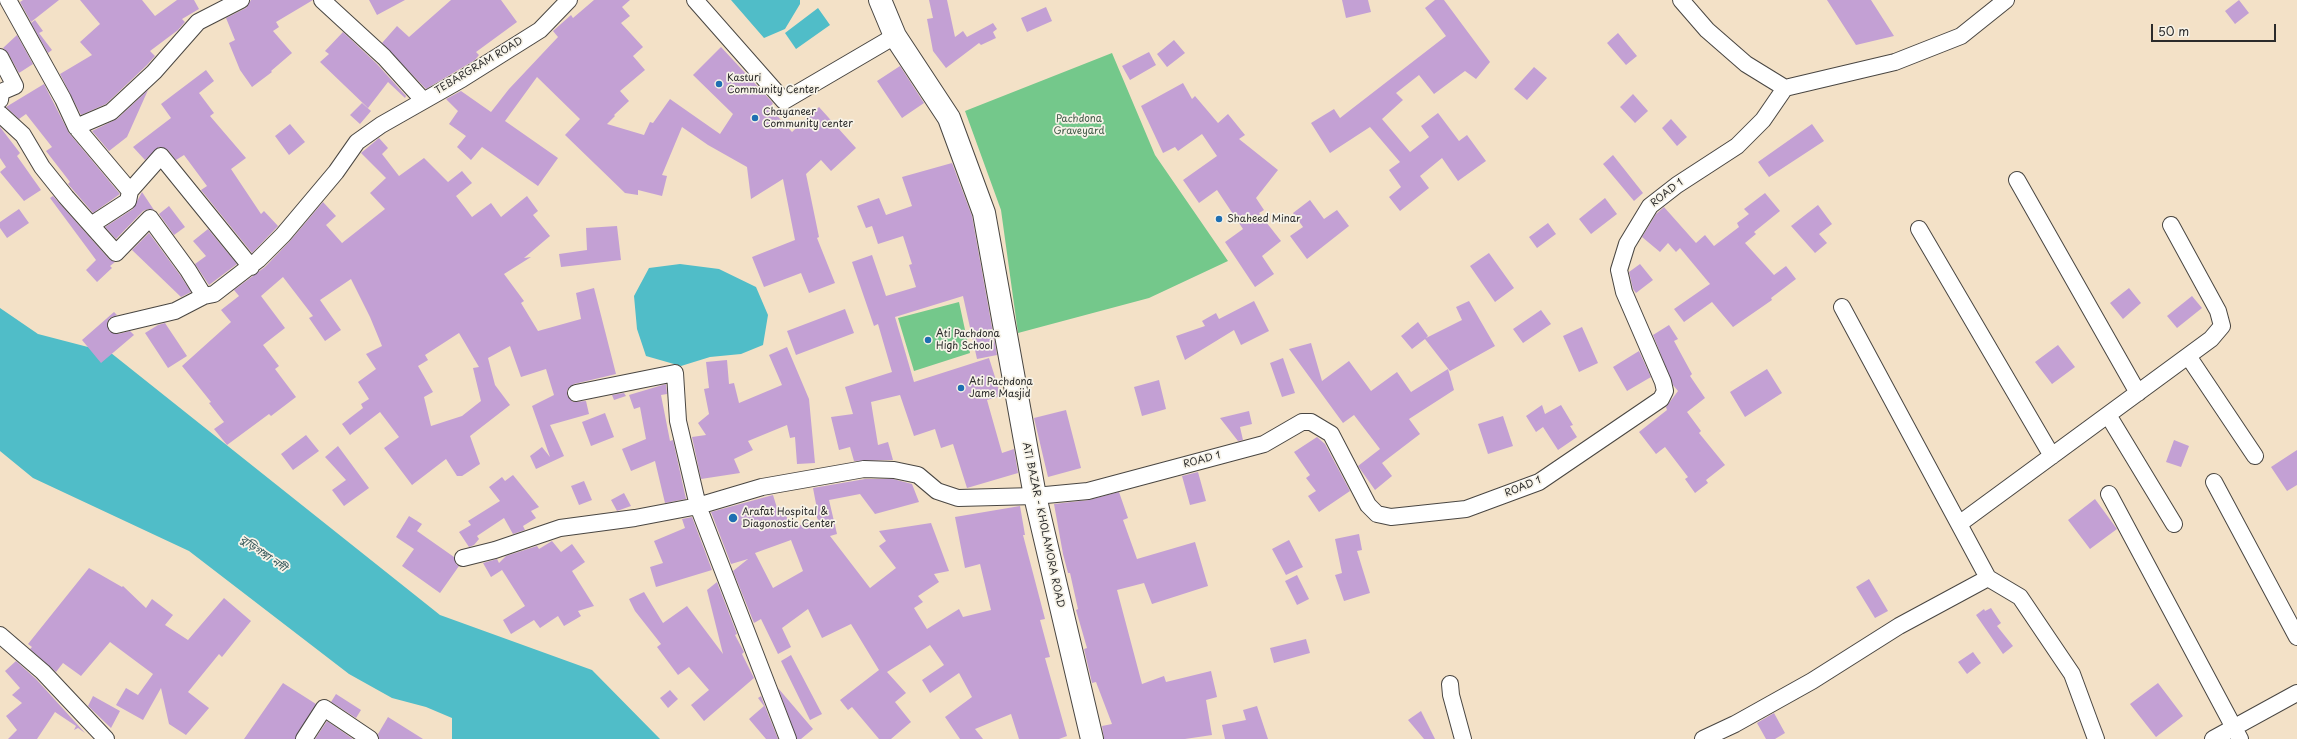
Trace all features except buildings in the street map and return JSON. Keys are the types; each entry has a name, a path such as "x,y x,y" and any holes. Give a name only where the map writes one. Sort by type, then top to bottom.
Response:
{"main road":[{"name":"ATI BAZAR - KHOLAMORA ROAD","path":"880,0 895,36 949,118 984,213 1035,496 1092,739"}],"street":[{"path":"8,0 63,99 76,127 130,191"},
{"path":"76,127 111,112 154,72 198,22 242,0"},
{"path":"322,0 384,57 423,100"},
{"name":"TEBARGRAM ROAD","path":"116,325 175,311 204,296 214,294 250,266 283,235 319,193 357,142 381,124 462,79 540,30 569,0"},
{"path":"695,0 784,100 895,36"},
{"path":"1681,0 1707,30 1746,64 1785,88 1895,62 1961,36 2006,0"},
{"path":"0,57 15,86 1,92 0,100"},
{"name":"ROAD 1","path":"1035,496 1088,491 1264,444 1302,422 1311,422 1331,434 1368,505 1377,514 1391,517 1466,509 1539,482 1661,399 1666,391 1624,292 1620,270 1627,244 1650,206 1676,185 1736,146 1763,120 1785,88"},
{"path":"0,114 23,135 42,167 116,253 150,218 188,270 204,296"},
{"path":"91,225 128,201 130,191 161,156 250,266"},
{"path":"2017,180 2138,393"},
{"path":"1959,524 2211,339 2222,326 2218,311 2171,224"},
{"path":"1919,229 2052,456"},
{"path":"1842,307 1988,578 2020,597 2067,667 2096,739"},
{"path":"2188,356 2255,456"},
{"path":"576,393 675,373 678,421 698,506 788,739"},
{"path":"2108,415 2174,524"},
{"path":"463,558 495,550 560,528 635,518 698,506 762,487 864,469 894,470 918,476 938,491 958,498 1035,496"},
{"path":"2214,482 2297,637"},
{"path":"2109,494 2237,734"},
{"path":"1703,739 1735,724 1805,684 1899,626 1988,578"},
{"path":"0,635 43,672 106,739"},
{"path":"1450,684 1451,695 1463,739"},
{"path":"2214,739 2237,734 2297,693"},
{"path":"304,739 324,708 370,739"}],"green space":[{"name":"Pachdona Graveyard","path":"1112,53 1155,155 1228,261 1149,298 1018,333 1001,210 965,111"},
{"path":"959,302 970,353 914,371 898,318"}],"water":[{"path":"731,0 800,0 800,4 785,29 764,38"},
{"path":"818,8 830,25 796,49 785,33"},
{"path":"680,264 719,269 756,287 768,315 763,345 741,354 710,357 681,366 646,356 637,329 634,296 649,268"},
{"name":"বুড়িগঙ্গা নদী","path":"0,308 38,334 111,353 440,615 592,670 660,739 452,739 452,718 426,707 392,698 349,674 189,551 33,478 0,451"}],"place":[{"name":"Kasturi Community Center","path":"719,84"},
{"name":"Chayaneer Community center","path":"755,118"},
{"name":"Shaheed Minar","path":"1219,219"},
{"name":"Ati Pachdona High School","path":"928,340"},
{"name":"Ati Pachdona Jame Masjid","path":"961,388"},
{"name":"Arafat Hospital & Diagonostic Center","path":"733,518"}]}
